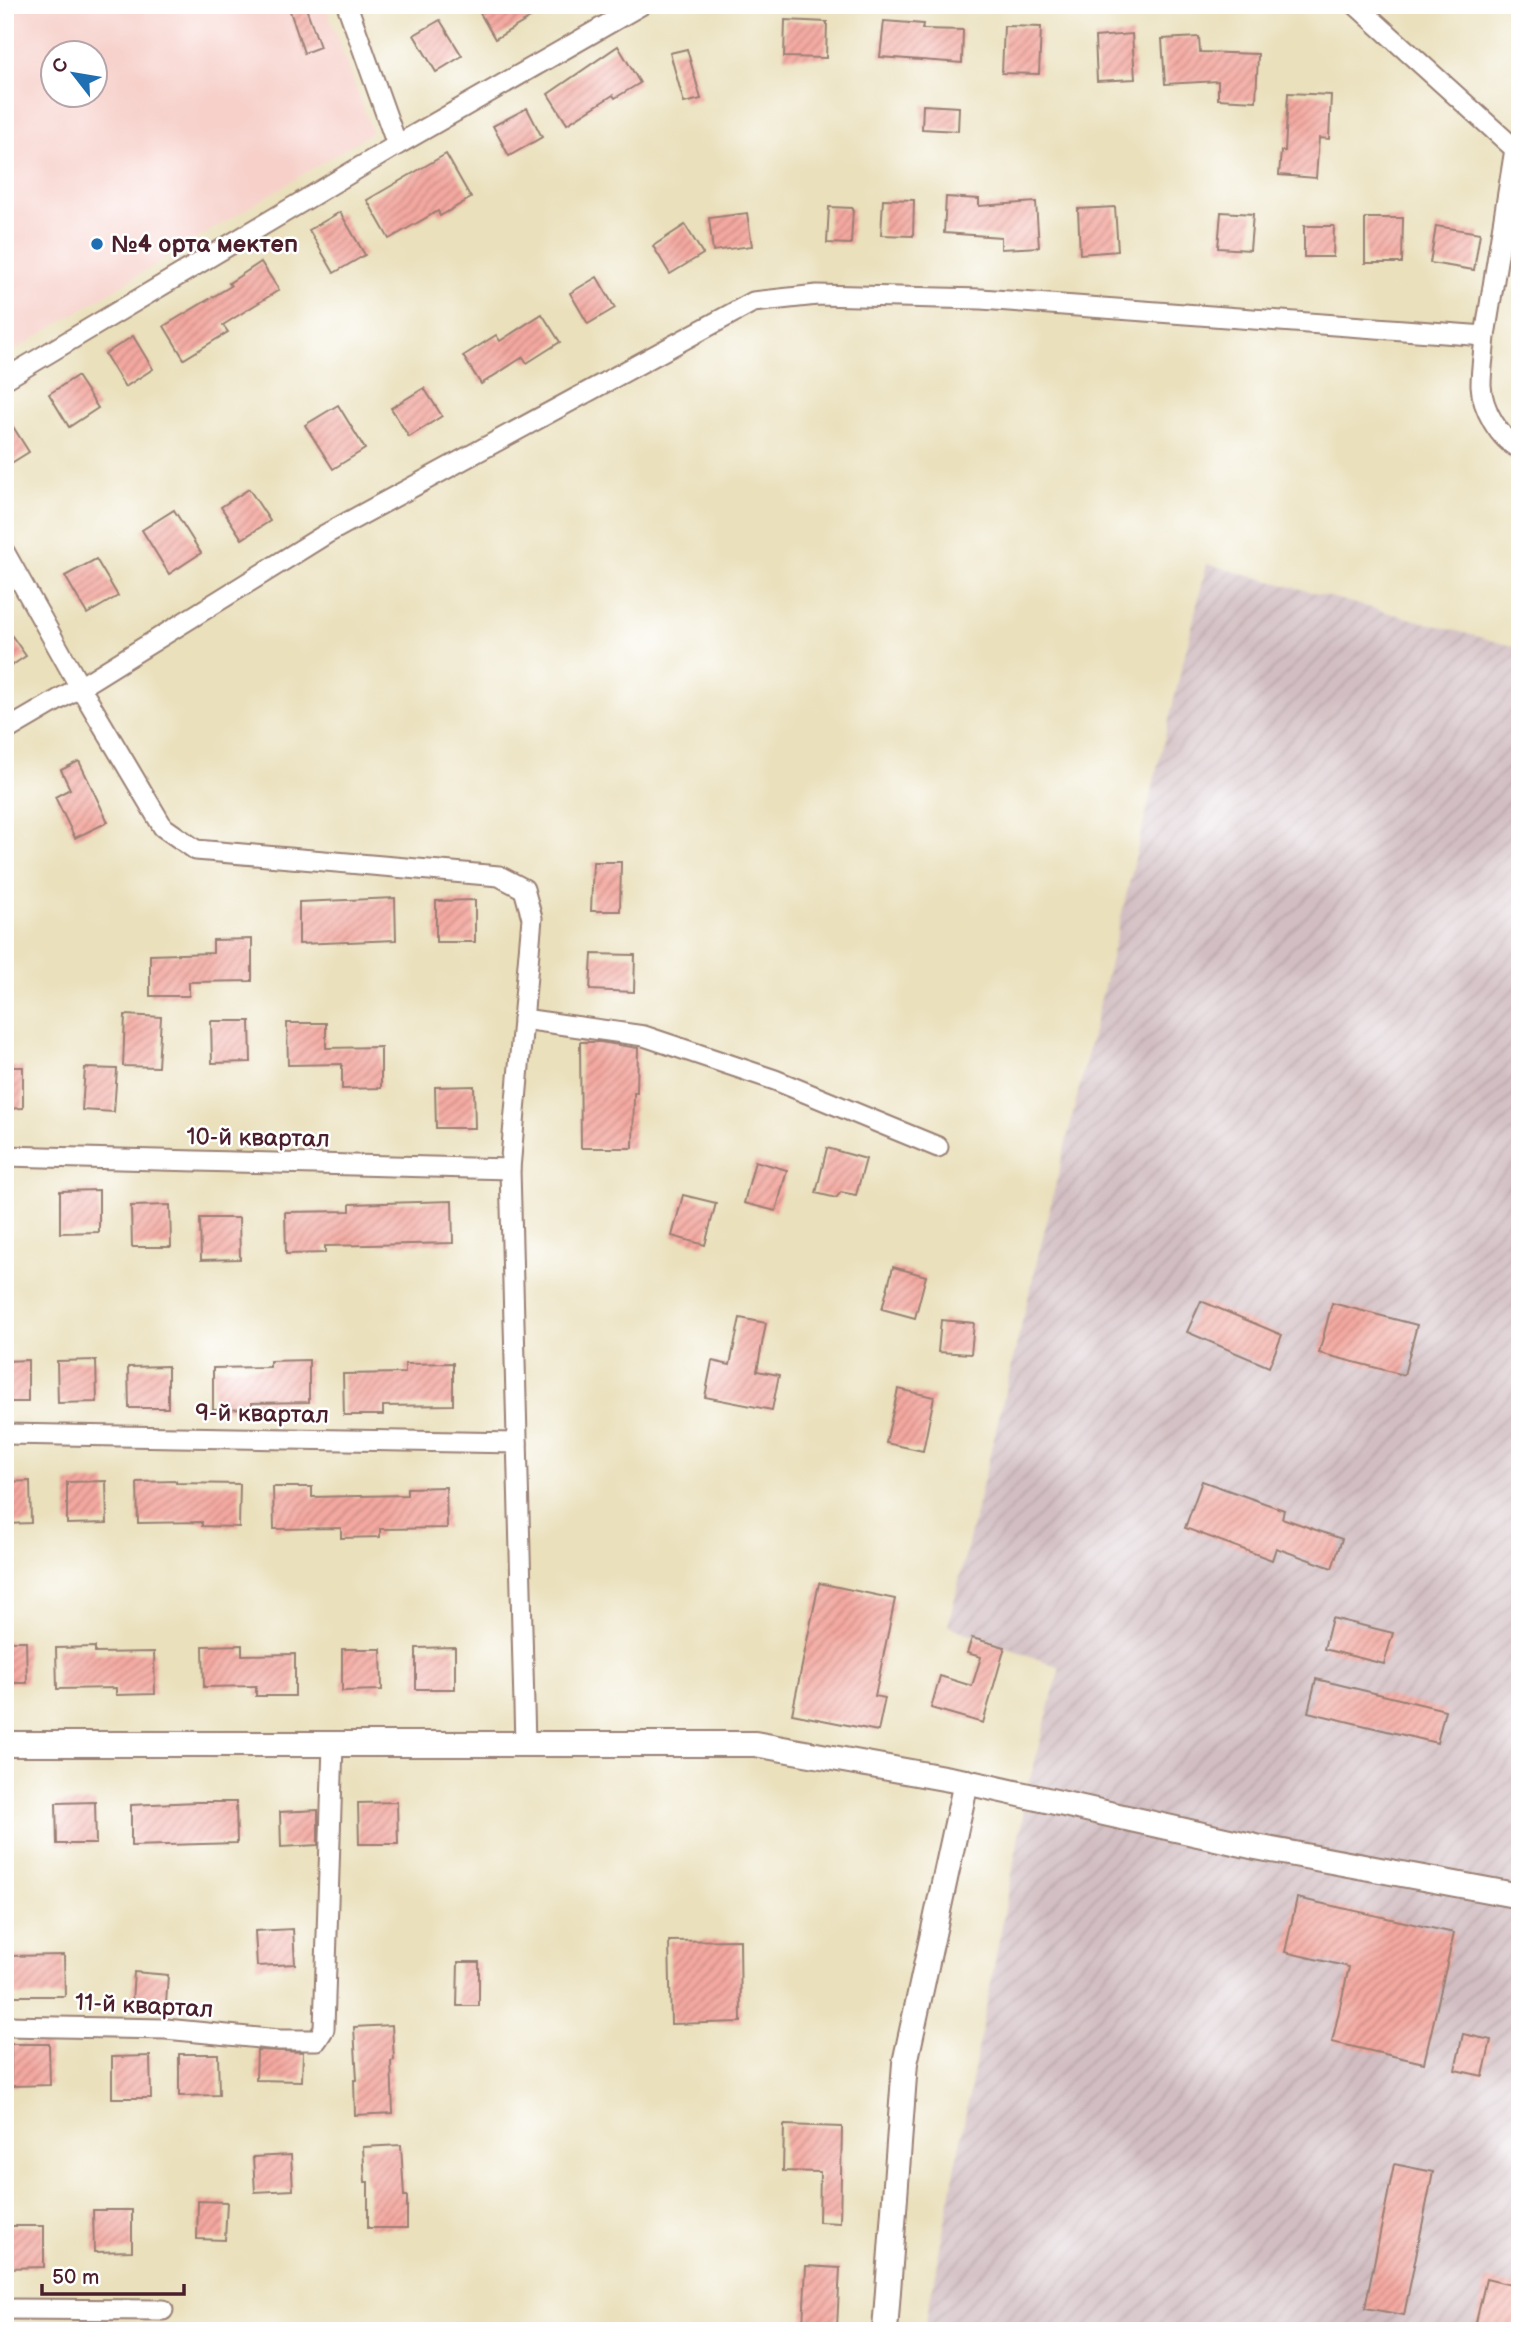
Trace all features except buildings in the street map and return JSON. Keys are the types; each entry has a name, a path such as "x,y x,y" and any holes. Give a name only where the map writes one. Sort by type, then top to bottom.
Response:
{"street":[{"path":"346,5 397,145"},
{"path":"5,379 397,145 641,5"},
{"path":"1356,5 1517,150 1485,336 1481,387 1491,420 1512,445 1520,449"},
{"path":"5,730 80,687 326,534 753,302 817,295 981,299 1485,336"},
{"path":"5,553 163,827 196,850 499,876 524,889 532,918 510,1169 525,1744"},
{"path":"523,1019 644,1037 775,1080 938,1147"},
{"name":"10-й квартал","path":"5,1156 510,1169"},
{"name":"9-й квартал","path":"5,1434 517,1443"},
{"path":"5,1744 755,1744 966,1782 1256,1847 1520,1896"},
{"name":"11-й квартал","path":"5,2026 166,2029 279,2040 317,2040 324,2029 333,1744"},
{"path":"886,2331 905,2063 966,1782"},
{"path":"5,2321 6,2309 163,2310"}],"shaded area":[{"name":"№4 орта мектеп","path":"5,5 325,5 372,132 5,356"},
{"path":"1207,564 1520,648 1520,2331 924,2331 1030,1779 1060,1667 948,1626"}],"place":[{"name":"№4 орта мектеп","path":"97,244"}]}
